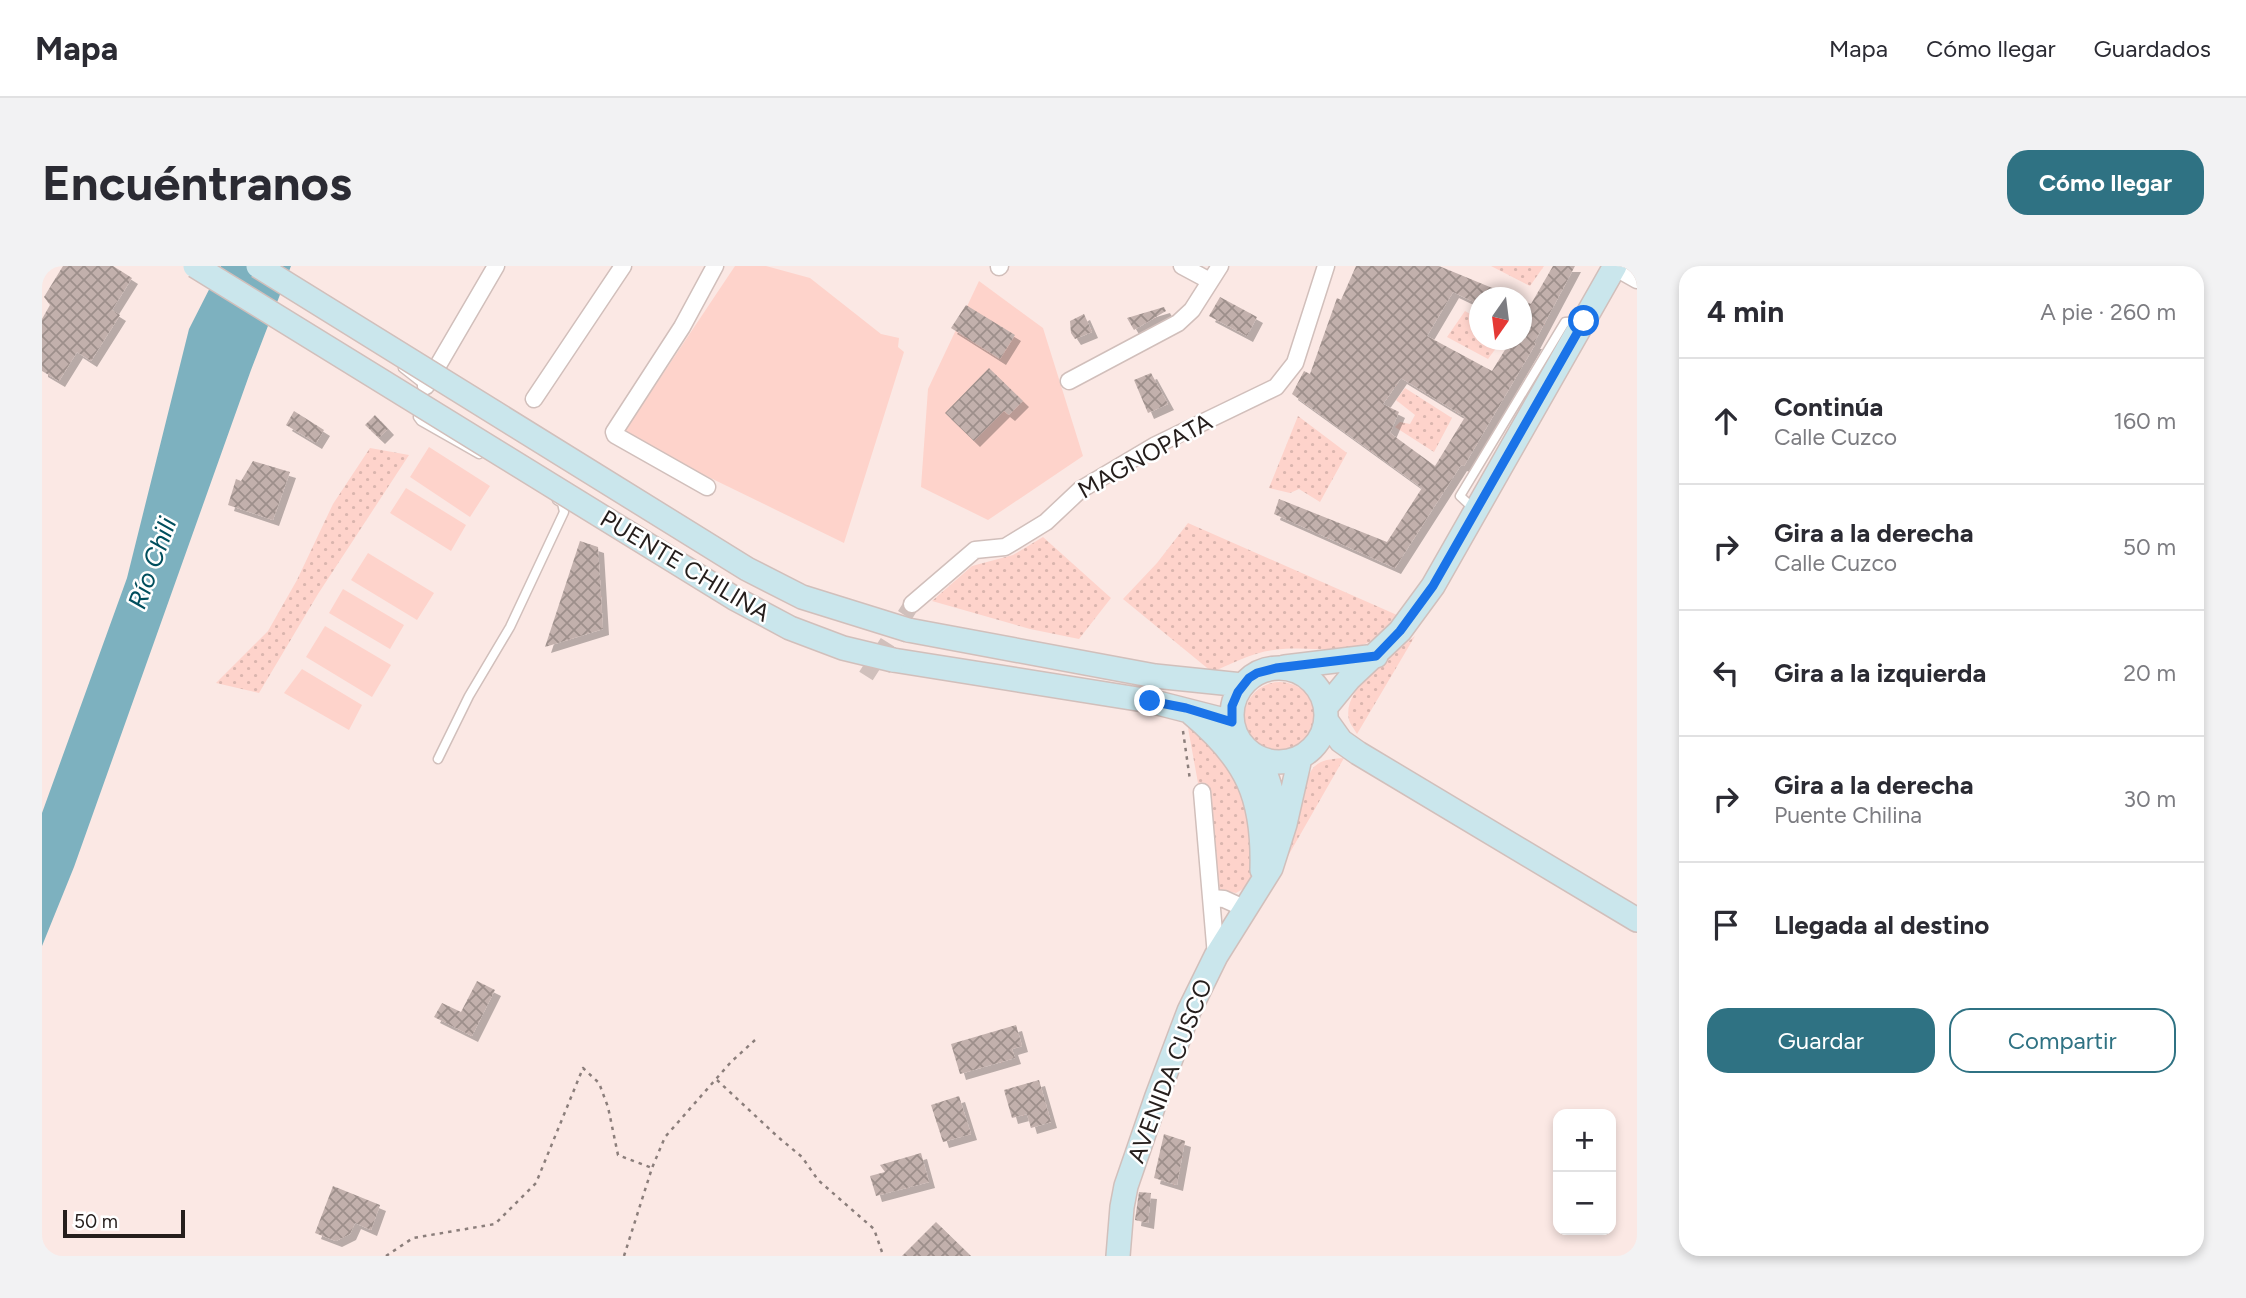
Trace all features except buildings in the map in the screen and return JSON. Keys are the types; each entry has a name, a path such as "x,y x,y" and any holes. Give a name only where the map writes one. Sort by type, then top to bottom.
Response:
{"main road":[{"name":"PUENTE CHILINA","path":"195,266 734,598 790,628 843,648 893,660 1184,716 1232,722"},
{"name":"PUENTE CHILINA","path":"258,266 747,569 802,597 908,630 1155,676 1242,685"},
{"path":"1305,755 1321,737 1326,714 1349,679 1400,631 1427,595 1614,267"},
{"path":"1351,749 1324,749 1280,763 1259,758 1251,754 1238,740 1232,722 1232,706 1242,685 1257,673 1276,668 1376,656"},
{"path":"1276,668 1286,668 1306,676 1322,695 1333,731 1351,749 1637,920"},
{"path":"1184,716 1212,730 1232,753 1248,779 1258,807 1263,836 1262,870"},
{"name":"AVENIDA CUSCO","path":"1118,1256 1122,1207 1142,1138 1189,1011 1216,956 1262,886 1277,853 1305,755"},
{"name":"AVENIDA CUSCO","path":"1250,902 1262,870 1274,813 1272,793 1259,758"}],"street":[{"path":"426,386 496,266"},
{"path":"534,399 624,266"},
{"path":"706,486 614,432 682,327 715,266"},
{"path":"1182,266 1210,281"},
{"path":"1069,381 1178,323 1192,310 1220,266"},
{"name":"MAGNOPATA","path":"912,604 975,550 1005,547 1046,522 1080,490 1156,445 1276,387 1295,363 1326,266"},
{"path":"1614,267 1637,280"},
{"path":"1202,792 1216,956"},
{"path":"1212,898 1250,902"}],"lane":[{"path":"326,314 426,386 418,412 421,421 491,461"},
{"path":"439,759 469,696 510,627 564,512 562,503 550,496"}],"path":[{"path":"1184,716 1190,783 1202,792"},
{"path":"624,1256 652,1168 666,1137 730,1062 755,1040"},
{"path":"386,1256 413,1238 495,1224 536,1183 583,1068 599,1083 608,1107 618,1155 652,1168"},
{"path":"717,1080 802,1157 818,1180 874,1229 883,1255"}],"shaded area":[{"path":"735,266 766,266 810,278 881,334 899,338 898,347 904,352 844,543 622,435"},
{"path":"1491,266 1544,266 1530,286"},
{"path":"979,281 1043,328 1083,456 988,520 921,487 928,389"},
{"path":"1465,311 1469,313 1469,349 1447,337"},
{"path":"1471,350 1495,350 1488,359"},
{"path":"1405,388 1452,418 1434,452 1395,427 1400,422 1410,424 1415,415 1396,400"},
{"path":"1298,416 1347,453 1320,502 1299,489 1290,493 1269,488"},
{"path":"429,447 490,486 470,517 410,477"},
{"path":"370,448 409,455 318,594 259,693 216,683 268,631 297,580 333,504"},
{"path":"406,488 466,525 451,551 390,513"},
{"path":"1188,523 1397,615 1385,631 1372,641 1357,647 1266,651 1212,672 1123,599 1157,563"},
{"path":"1043,537 1111,598 1079,639 1030,629 932,601 972,566 1013,555"},
{"path":"368,553 434,593 417,620 351,580"},
{"path":"343,589 404,625 390,649 329,613"},
{"path":"325,626 391,665 372,697 306,657"},
{"path":"1415,636 1357,734 1349,720 1353,696 1371,673"},
{"path":"302,669 362,705 349,730 284,693"},
{"path":"1280,682 1300,688 1310,698 1316,718 1310,738 1300,748 1280,754 1260,748 1250,738 1244,718 1250,698 1260,688"},
{"path":"1188,728 1204,735 1218,747 1229,761 1247,796 1256,832 1256,858 1248,886 1236,893 1219,890 1208,788 1198,783"},
{"path":"1344,758 1288,856 1301,796 1309,774 1321,762"}],"water":[{"name":"Río Chili","path":"221,266 291,266 251,370 74,867 42,946 42,813 127,578 189,329"}],"tunnel":[{"path":"866,676 912,604"}],"route":[{"path":"1150,701 1186,708 1232,722 1234,699 1242,685 1257,673 1276,668 1376,656 1400,631 1433,586 1584,321"}]}
